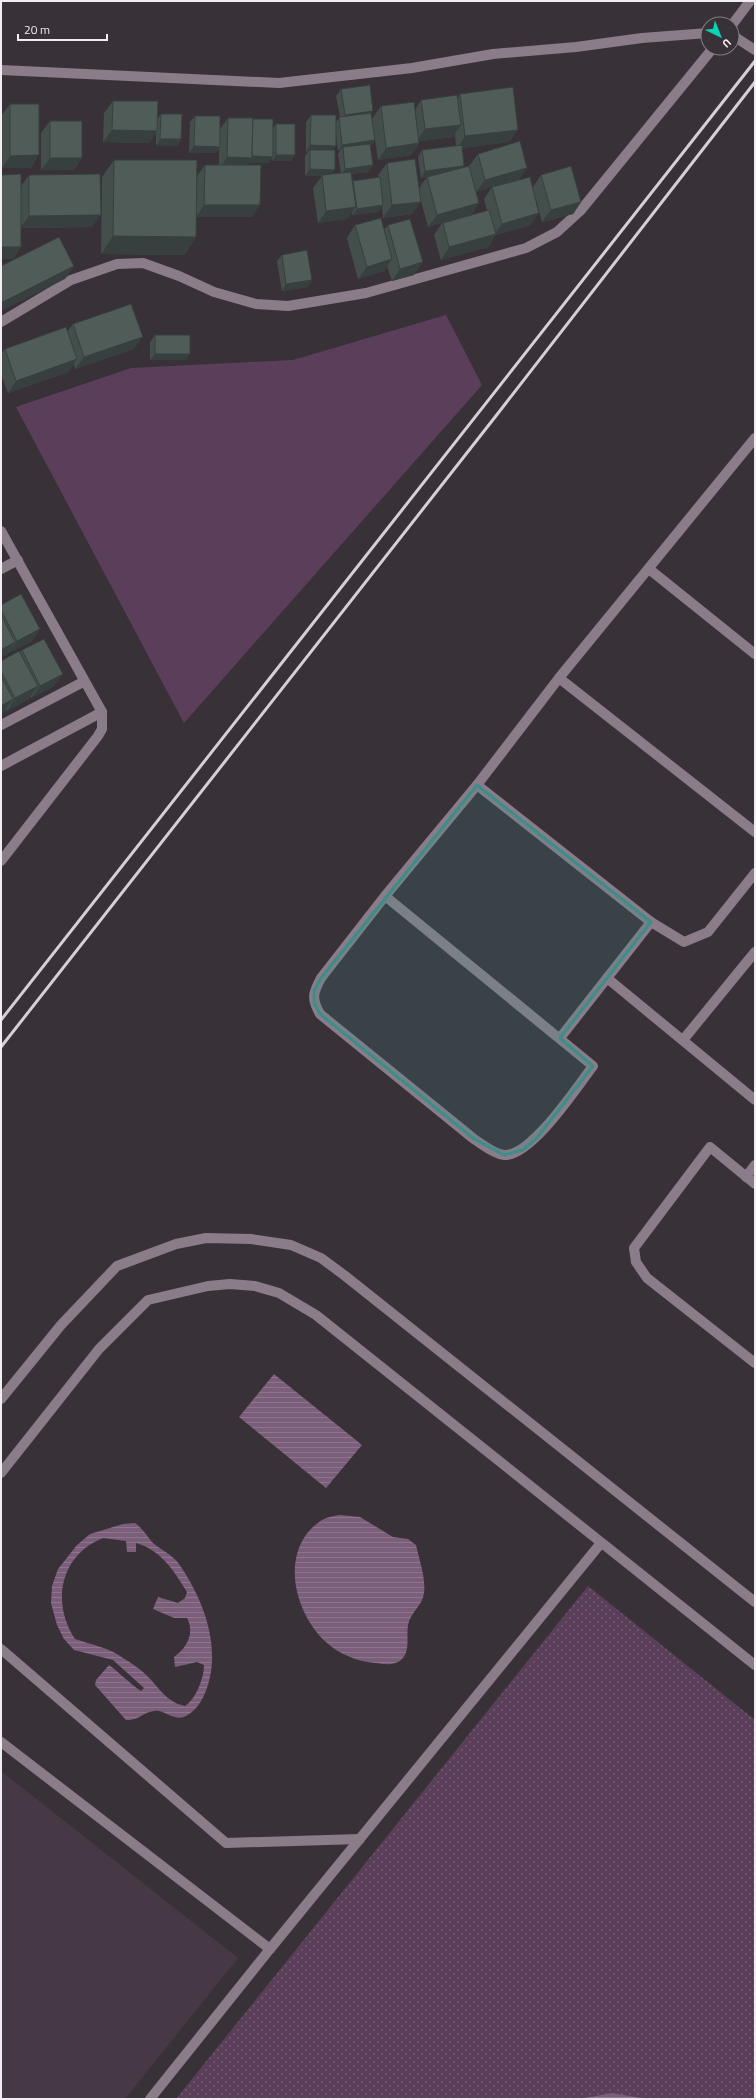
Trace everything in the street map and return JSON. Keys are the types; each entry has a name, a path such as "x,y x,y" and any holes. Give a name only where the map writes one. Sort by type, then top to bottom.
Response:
{"street":[{"path":"738,16 750,1"},
{"path":"1,70 279,83 412,68 493,54 576,48 642,38 700,34"},
{"path":"740,41 755,50"},
{"path":"1,322 71,280 117,264 143,263 214,292 256,304 288,306 366,293 526,248 557,232 581,210 706,56"},
{"path":"385,896 593,1066 536,1138 523,1150 504,1155 491,1150 474,1139 320,1014 314,1003 314,991 321,978 385,896 477,785 559,678 755,438"},
{"path":"1,531 83,682 102,712 102,729 98,736 1,861"},
{"path":"1,569 18,560"},
{"path":"649,569 755,654"},
{"path":"559,678 755,832"},
{"path":"1,725 83,682"},
{"path":"1,766 102,712"},
{"path":"477,785 650,922 684,942 708,932 755,873"},
{"path":"560,1038 650,922"},
{"path":"683,1040 755,952"},
{"path":"607,978 755,1100"},
{"path":"755,1184 710,1147 634,1248 636,1262 647,1278 755,1363"},
{"path":"746,1177 755,1166"},
{"path":"1,1399 61,1325 117,1266 176,1244 206,1238 251,1239 291,1244 321,1258 344,1274 755,1602"},
{"path":"1,1473 99,1349 148,1300 208,1286 230,1284 255,1286 279,1294 316,1315 755,1665"},
{"path":"150,2099 270,1949 601,1543"},
{"path":"1,1649 226,1843 360,1839"},
{"path":"1,1742 270,1949"}],"highlighted area":[{"path":"477,785 651,922 560,1038 593,1066 537,1138 523,1150 504,1155 474,1139 320,1014 314,1003 314,991 321,978"}],"shaded area":[{"path":"446,315 482,385 184,723 16,407 131,368 293,360"},
{"path":"274,1374 362,1445 326,1488 239,1417"},
{"path":"340,1515 360,1517 393,1537 408,1539 416,1545 423,1575 424,1593 409,1621 406,1652 398,1662 385,1664 362,1661 343,1654 332,1647 315,1630 306,1615 299,1598 295,1581 295,1563 299,1547 308,1532 322,1520 328,1517"},
{"path":"135,1523 143,1530 153,1543 170,1555 179,1564 196,1593 203,1609 211,1643 212,1660 210,1677 202,1700 195,1709 186,1716 173,1717 162,1712 154,1711 146,1713 135,1719 126,1720 95,1685 96,1680 109,1665 141,1691 144,1688 113,1660 74,1650 64,1639 57,1625 51,1603 52,1586 58,1569 77,1545 90,1534 123,1524","holes":["103,1538 126,1541 127,1552 136,1552 136,1543 145,1546 160,1556 172,1569 187,1592 185,1598 178,1603 158,1597 153,1609 174,1618 187,1618 190,1635 186,1645 174,1657 175,1667 197,1662 204,1665 203,1676 199,1688 193,1698 185,1706 172,1701 143,1672 117,1654 75,1639 68,1625 63,1610 62,1596 64,1581 69,1568 77,1556 88,1546"]},
{"path":"588,1586 755,1720 755,2099 176,2099"},
{"path":"1,1771 238,1958 125,2099 1,2099"},
{"path":"612,2093 647,2099 580,2099"}],"building":[{"path":"370,85 373,111 345,115 341,89"},
{"path":"513,87 518,130 465,136 460,94"},
{"path":"457,95 461,125 425,129 421,100"},
{"path":"113,101 158,101 157,131 112,130"},
{"path":"414,102 419,143 386,148 381,106"},
{"path":"10,104 39,104 39,155 10,156"},
{"path":"371,113 375,140 342,145 339,117"},
{"path":"161,114 182,114 181,139 160,139"},
{"path":"311,115 336,115 336,146 310,145"},
{"path":"195,116 220,116 220,147 194,146"},
{"path":"228,118 253,118 252,158 227,157"},
{"path":"253,119 273,119 273,157 252,156"},
{"path":"50,121 82,121 82,158 50,158"},
{"path":"276,124 295,124 295,155 276,155"},
{"path":"520,141 527,168 485,180 478,154"},
{"path":"370,144 373,165 345,169 343,147"},
{"path":"462,145 464,166 425,171 422,150"},
{"path":"310,150 335,150 335,170 310,169"},
{"path":"415,159 421,202 392,205 387,163"},
{"path":"114,160 197,160 196,237 113,236"},
{"path":"205,165 261,165 260,205 204,205"},
{"path":"469,166 479,203 437,215 427,177"},
{"path":"571,166 581,202 551,210 541,175"},
{"path":"351,172 356,207 326,211 322,175"},
{"path":"21,174 21,247 1,247 1,175"},
{"path":"100,174 101,215 29,216 29,175"},
{"path":"380,177 383,205 357,209 353,181"},
{"path":"530,177 539,213 502,224 492,187"},
{"path":"489,210 496,234 449,247 443,223"},
{"path":"381,218 392,259 367,267 355,225"},
{"path":"410,219 423,262 400,269 388,225"},
{"path":"59,237 74,266 1,303 1,266"},
{"path":"307,250 312,280 286,284 282,255"},
{"path":"131,304 143,337 84,357 73,324"},
{"path":"66,327 77,359 16,381 5,349"},
{"path":"155,335 190,335 190,354 155,354"},
{"path":"21,594 40,629 17,641 1,610 1,605"},
{"path":"1,615 15,642 1,650"},
{"path":"44,639 63,674 40,686 22,650"},
{"path":"19,651 38,686 15,698 1,671 1,661"},
{"path":"1,676 13,699 1,706"}],"railway":[{"path":"1,1020 755,61"},
{"path":"1,1047 499,412 755,82"}]}
